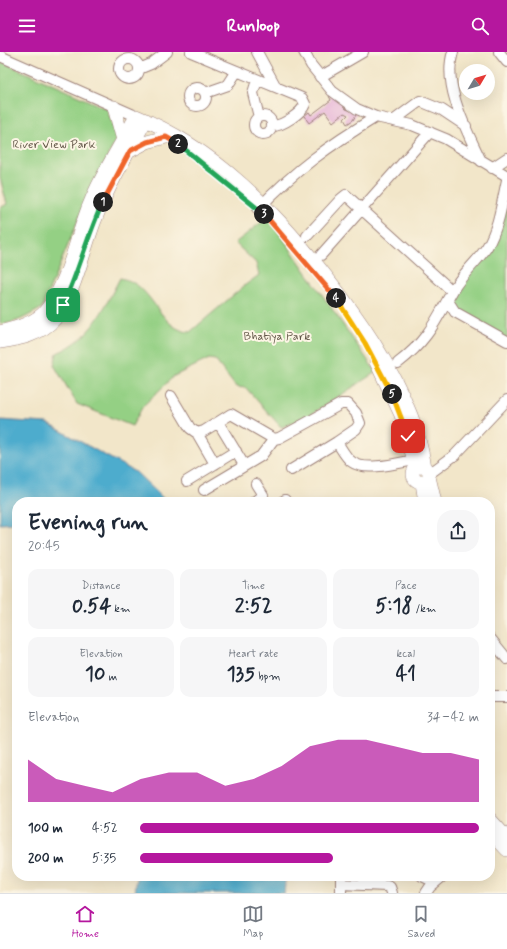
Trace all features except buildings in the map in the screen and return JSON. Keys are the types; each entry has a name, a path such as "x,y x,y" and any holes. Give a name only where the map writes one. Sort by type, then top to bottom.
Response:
{"main road":[{"path":"117,108 126,146"},
{"path":"139,121 197,158 261,206"},
{"path":"0,342 19,340 40,331 55,319 72,286 96,216 126,146 139,121"},
{"path":"139,121 184,139 203,152 261,206 334,296 365,343 382,373 401,415 433,497"},
{"path":"0,332 18,328 46,312 57,294 90,201 126,146 166,137"},
{"path":"423,472 425,497"},
{"path":"495,825 507,838"},
{"path":"495,837 507,850"}],"street":[{"path":"139,69 136,62 126,55 120,64 119,70 122,76 130,79 136,75 139,69 151,64 167,52"},
{"path":"191,52 302,98 305,104 301,110 285,121 273,126 268,133 262,135 257,132 254,124 259,117 253,93 257,80"},
{"path":"257,52 276,87"},
{"path":"304,52 320,78 342,100 357,109 430,132 446,139 507,176"},
{"path":"320,78 362,52"},
{"path":"452,52 450,66 456,102 481,161"},
{"path":"499,52 507,62"},
{"path":"0,56 117,108 139,121"},
{"path":"205,93 228,85 237,72"},
{"path":"393,121 420,101 442,110 466,126"},
{"path":"261,206 323,150 376,116"},
{"path":"259,117 268,117 273,126"},
{"path":"321,255 361,208 430,132"},
{"path":"492,168 507,158"},
{"path":"398,363 425,338 439,317 452,291 486,248 496,228 507,180"},
{"path":"306,236 343,196 349,197 452,291"},
{"path":"448,301 455,312 507,341"},
{"path":"172,396 190,428 197,433 215,464"},
{"path":"336,442 351,462 358,465 423,472 455,456 507,400"},
{"path":"204,490 265,452 274,439 279,438 341,404 348,404 356,413 360,423 356,429 292,470"},
{"path":"197,433 204,431 231,414 274,439"},
{"path":"218,422 244,465"},
{"path":"187,481 236,451"},
{"path":"256,484 263,495 260,497"},
{"path":"495,644 507,659"},
{"path":"495,697 507,697"},
{"path":"426,893 435,882"},
{"path":"341,884 387,886 390,887 392,893"}],"green space":[{"name":"River View Park","path":"0,61 107,109 117,139 91,189 42,308 17,321 6,324 0,324 0,208 7,204 0,178"},
{"path":"507,190 507,339 453,310 453,300 462,281 483,257 494,240 500,222"},
{"name":"Bhatiya Park","path":"268,217 376,372 301,421 281,427 246,388 236,387 215,360 209,359 174,376 143,406 132,426 77,404 54,365 57,353 69,347 88,331 102,312 120,278 131,281 140,288 166,319 173,325 181,330 190,332 259,275 256,263 235,243"}],"water":[{"path":"0,420 47,423 137,473 162,497 12,497 12,523 0,524"},
{"path":"136,881 285,881 284,893 135,893"}],"route":[{"path":"63,305 72,286 96,216 130,151 139,145 166,137 197,158 266,216 334,296 351,320 382,373 401,415 408,436"}]}
